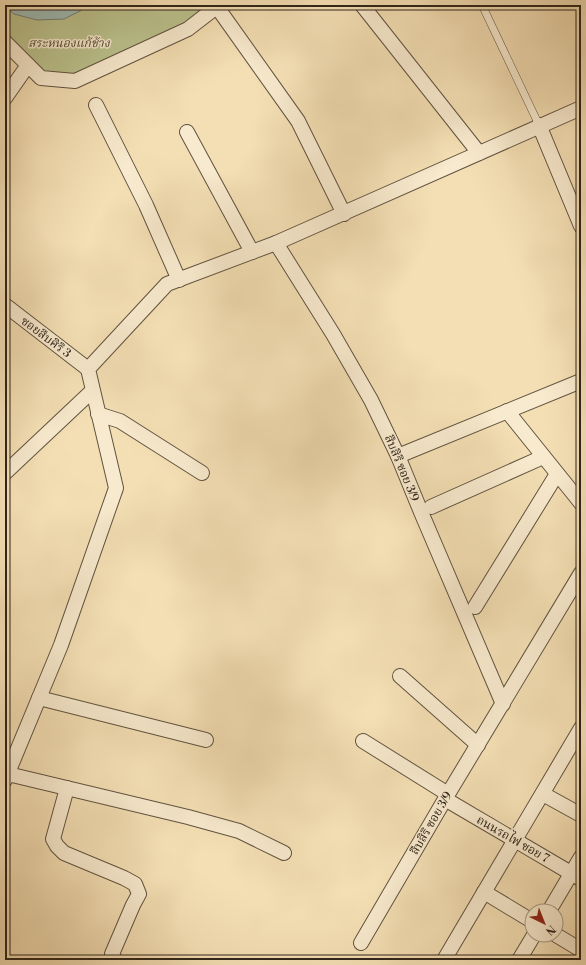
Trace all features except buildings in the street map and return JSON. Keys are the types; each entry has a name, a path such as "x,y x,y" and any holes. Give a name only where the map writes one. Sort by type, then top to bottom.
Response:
{"street":[{"path":"362,5 479,153"},
{"path":"5,42 41,78 75,81 188,29 218,6 298,121 344,214"},
{"path":"5,98 28,65"},
{"path":"96,105 146,205 179,280"},
{"path":"284,853 239,831 67,788 6,775 61,645 116,488 92,391 88,368 167,284 276,243 581,108"},
{"path":"540,125 581,226"},
{"path":"187,132 252,252"},
{"name":"สืบสิริ ซอย 3/9","path":"276,243 333,334 363,387 398,456 503,704"},
{"name":"ซอยสืบศิริ 3","path":"5,305 88,368"},
{"path":"398,456 581,381"},
{"path":"5,473 92,391"},
{"path":"507,411 581,503"},
{"path":"98,414 120,421 202,473"},
{"path":"431,507 543,457"},
{"path":"475,607 557,474"},
{"name":"สืบสิริ ซอย 3/9","path":"361,943 581,573"},
{"path":"400,676 478,745"},
{"path":"39,698 206,740"},
{"path":"444,960 543,794 577,744 581,728"},
{"name":"ถนนรถไฟ ซอย 7","path":"363,741 447,797 576,876"},
{"path":"67,788 53,839 57,846 64,853 135,884 139,894 112,954 115,960"},
{"path":"543,794 581,815"},
{"path":"555,903 576,876 581,857"},
{"path":"484,892 524,916"},
{"path":"564,940 581,950"},
{"path":"519,960 529,943"}],"lane":[{"path":"482,5 540,125"}],"green space":[{"name":"สระหนองแก้ช้าง","path":"5,5 215,5 188,29 75,81 41,78 5,42"}],"water":[{"path":"5,5 92,5 64,19 37,20 14,14"}]}
